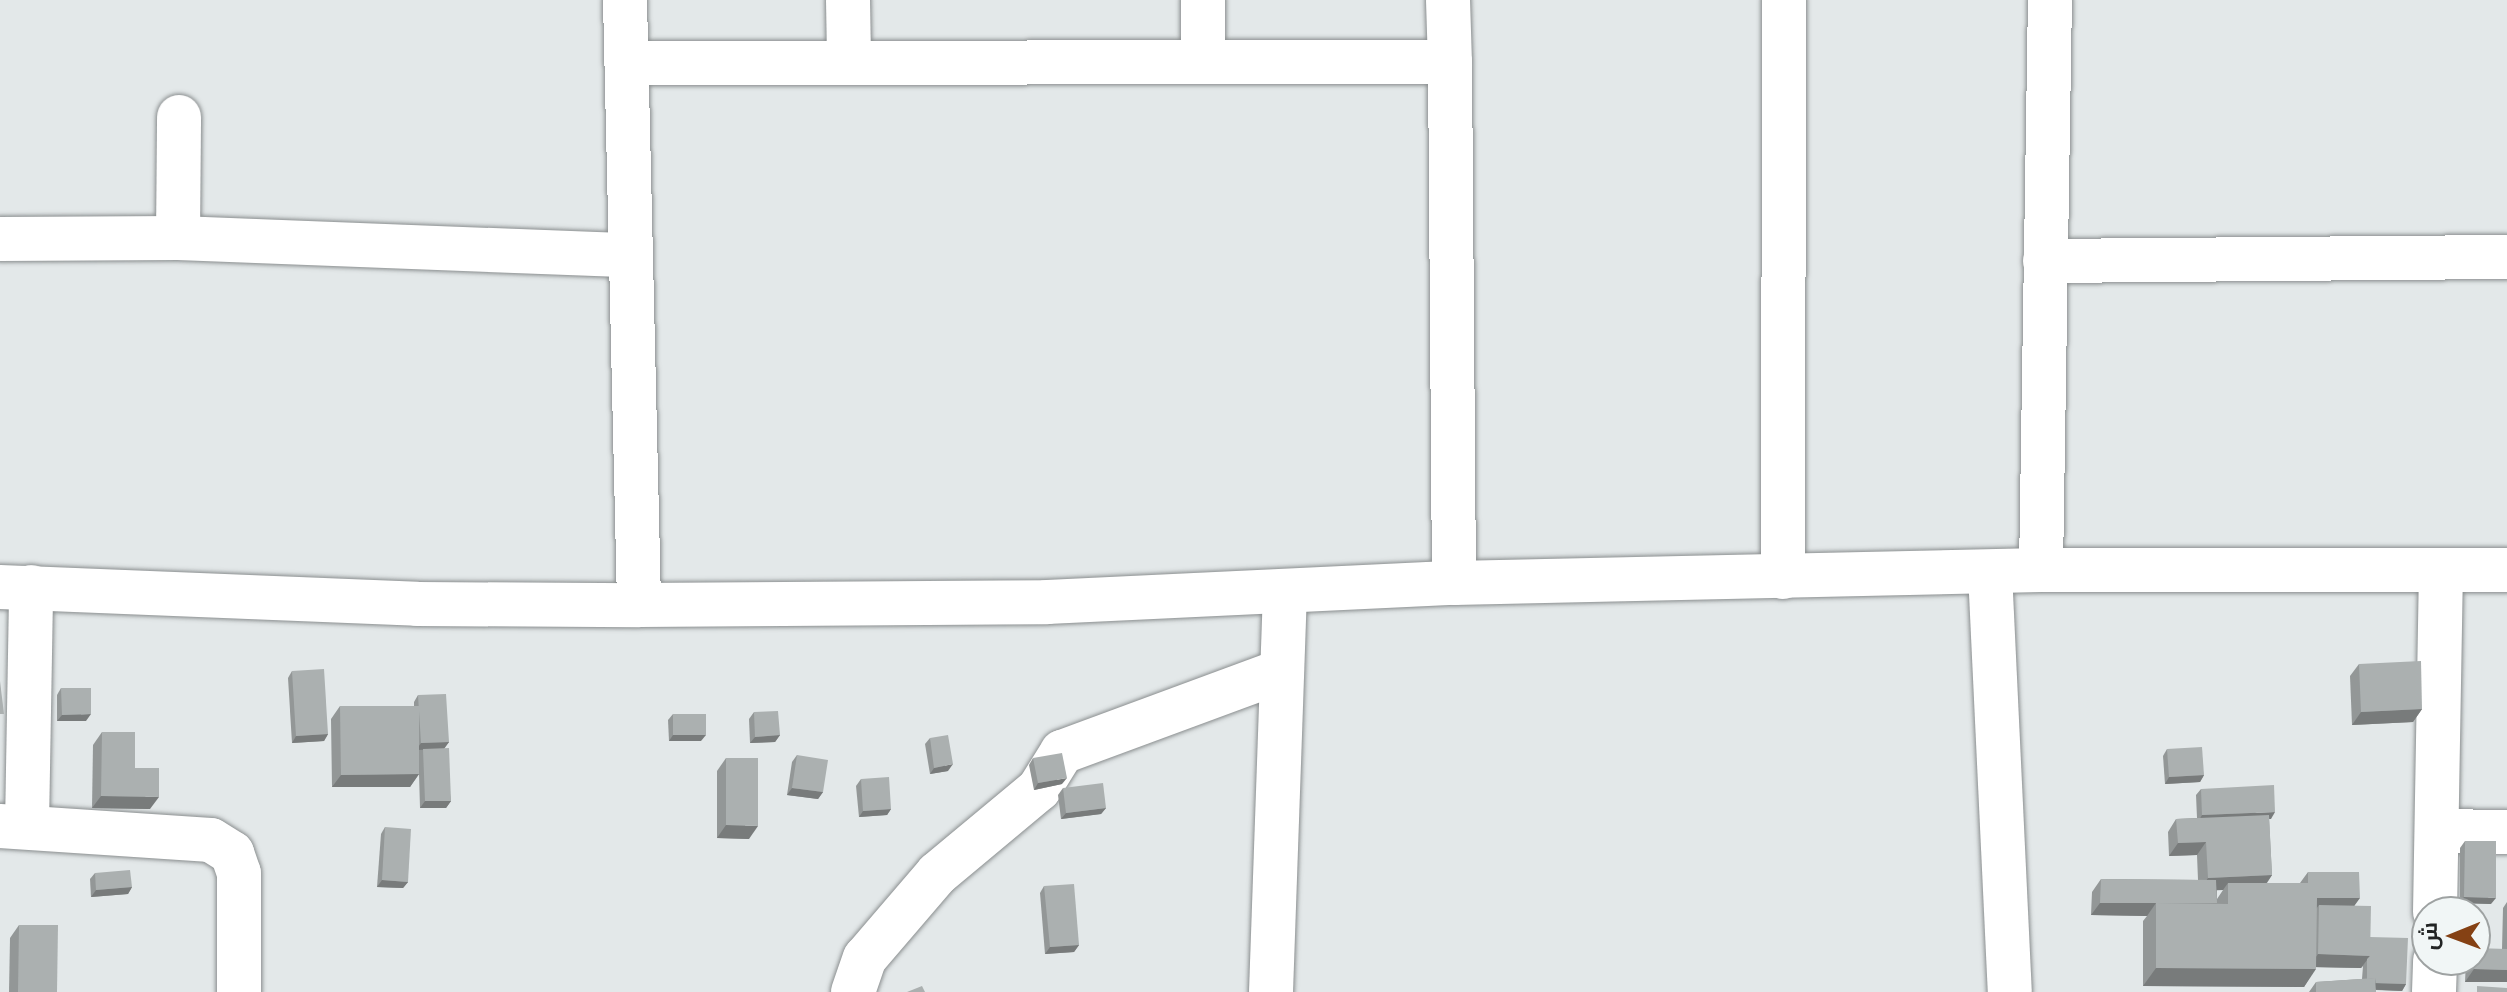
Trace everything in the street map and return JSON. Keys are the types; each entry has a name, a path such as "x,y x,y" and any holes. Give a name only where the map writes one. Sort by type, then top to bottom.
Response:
{"street":[{"path":"625,0 639,605"},
{"path":"848,0 849,60"},
{"path":"1203,0 1203,62"},
{"path":"1448,0 1454,583"},
{"path":"1783,577 1784,0"},
{"path":"2041,570 2050,0"},
{"path":"627,63 849,60 1450,62"},
{"path":"178,238 179,117"},
{"path":"0,239 178,238 629,255"},
{"path":"2045,261 2507,257"},
{"path":"239,992 239,873 232,853 211,840 14,826 16,587 417,604 639,605 1047,602 1454,583 2041,570 2507,570"},
{"path":"2435,896 2441,570"},
{"path":"1990,572 2010,992"},
{"path":"1271,992 1285,591"},
{"path":"853,992 865,958 946,863 1039,789 1062,752 1281,671"},
{"path":"2437,831 2507,832"}],"building":[{"path":"2421,661 2422,709 2361,712 2359,664"},
{"path":"324,669 328,734 296,736 292,671"},
{"path":"0,681 4,714 0,714"},
{"path":"61,688 91,688 91,714 62,715"},
{"path":"446,694 449,742 421,743 418,695"},
{"path":"340,706 419,706 419,774 341,775"},
{"path":"778,711 780,735 755,737 754,712"},
{"path":"673,714 706,714 706,735 673,735"},
{"path":"102,732 135,732 135,768 159,768 159,797 101,796"},
{"path":"948,735 953,764 934,768 930,738"},
{"path":"2202,747 2204,775 2169,777 2167,749"},
{"path":"449,748 451,801 425,801 423,749"},
{"path":"1062,753 1067,778 1038,783 1033,758"},
{"path":"797,755 828,760 823,792 792,788"},
{"path":"726,758 758,758 758,826 726,825"},
{"path":"889,777 891,809 863,811 861,779"},
{"path":"1103,783 1106,808 1066,813 1063,788"},
{"path":"2274,785 2275,812 2202,815 2201,789"},
{"path":"2269,815 2272,875 2208,878 2206,842 2178,843 2176,819"},
{"path":"385,827 411,829 408,882 382,880"},
{"path":"2465,841 2496,841 2496,898 2464,896"},
{"path":"130,870 132,887 96,890 95,873"},
{"path":"2308,872 2359,872 2360,898 2317,898 2316,969 2156,968 2156,903 2228,904 2228,883 2308,883"},
{"path":"2101,879 2216,880 2217,903 2100,903"},
{"path":"1074,884 1079,945 1050,947 1044,886"},
{"path":"2319,905 2371,906 2370,956 2318,954"},
{"path":"19,925 58,925 57,992 18,992"},
{"path":"2370,937 2408,938 2406,984 2376,983 2375,978 2367,979"},
{"path":"2491,948 2507,949 2507,970 2491,970"},
{"path":"2375,978 2376,992 2316,992 2316,982"},
{"path":"922,986 925,992 907,992"},
{"path":"2477,986 2507,988 2507,992 2477,992"}]}
